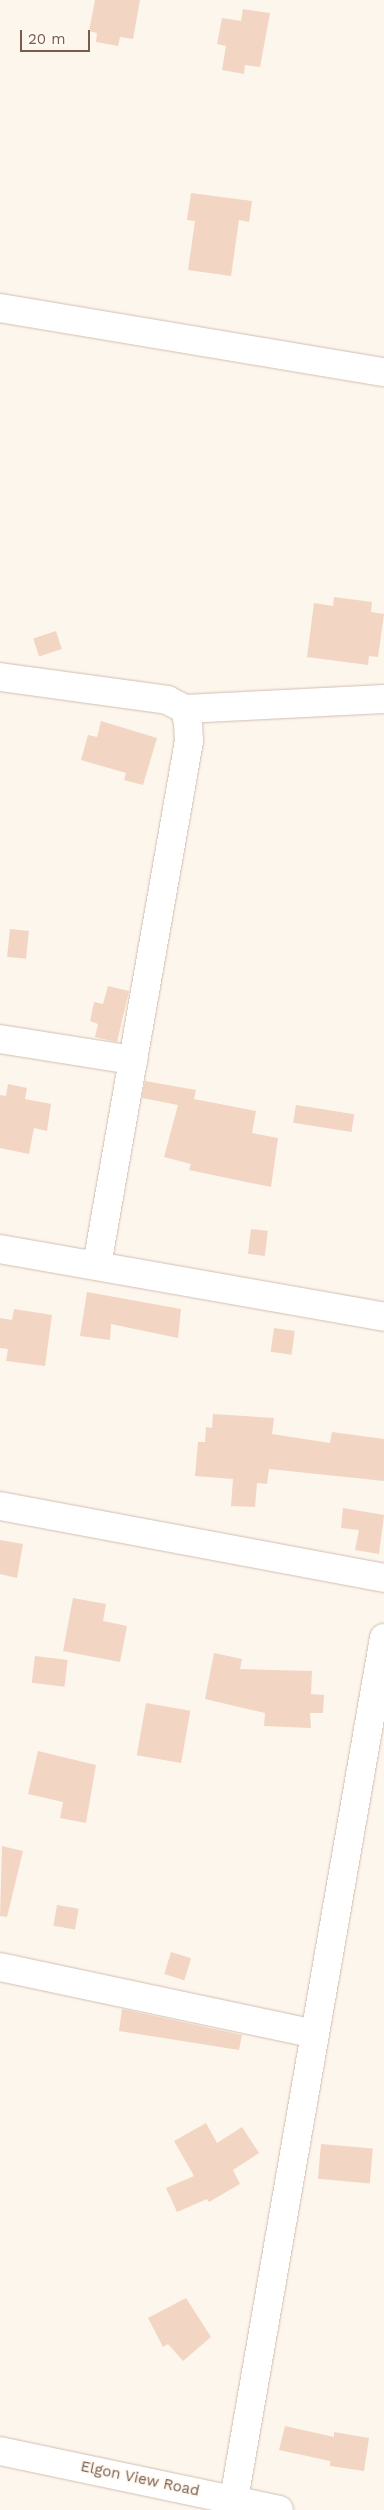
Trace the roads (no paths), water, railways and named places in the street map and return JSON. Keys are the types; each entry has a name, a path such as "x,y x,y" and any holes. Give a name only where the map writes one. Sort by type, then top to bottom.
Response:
{"street":[{"path":"0,308 384,372"},
{"path":"0,677 167,700 184,709 384,699"},
{"path":"97,1265 189,741 184,709"},
{"path":"0,1039 133,1060"},
{"path":"0,1249 384,1317"},
{"path":"0,1506 384,1578"},
{"path":"234,2499 384,1638"},
{"path":"0,1967 314,2034"},
{"name":"Elgon View Road","path":"0,2450 279,2510"}]}
